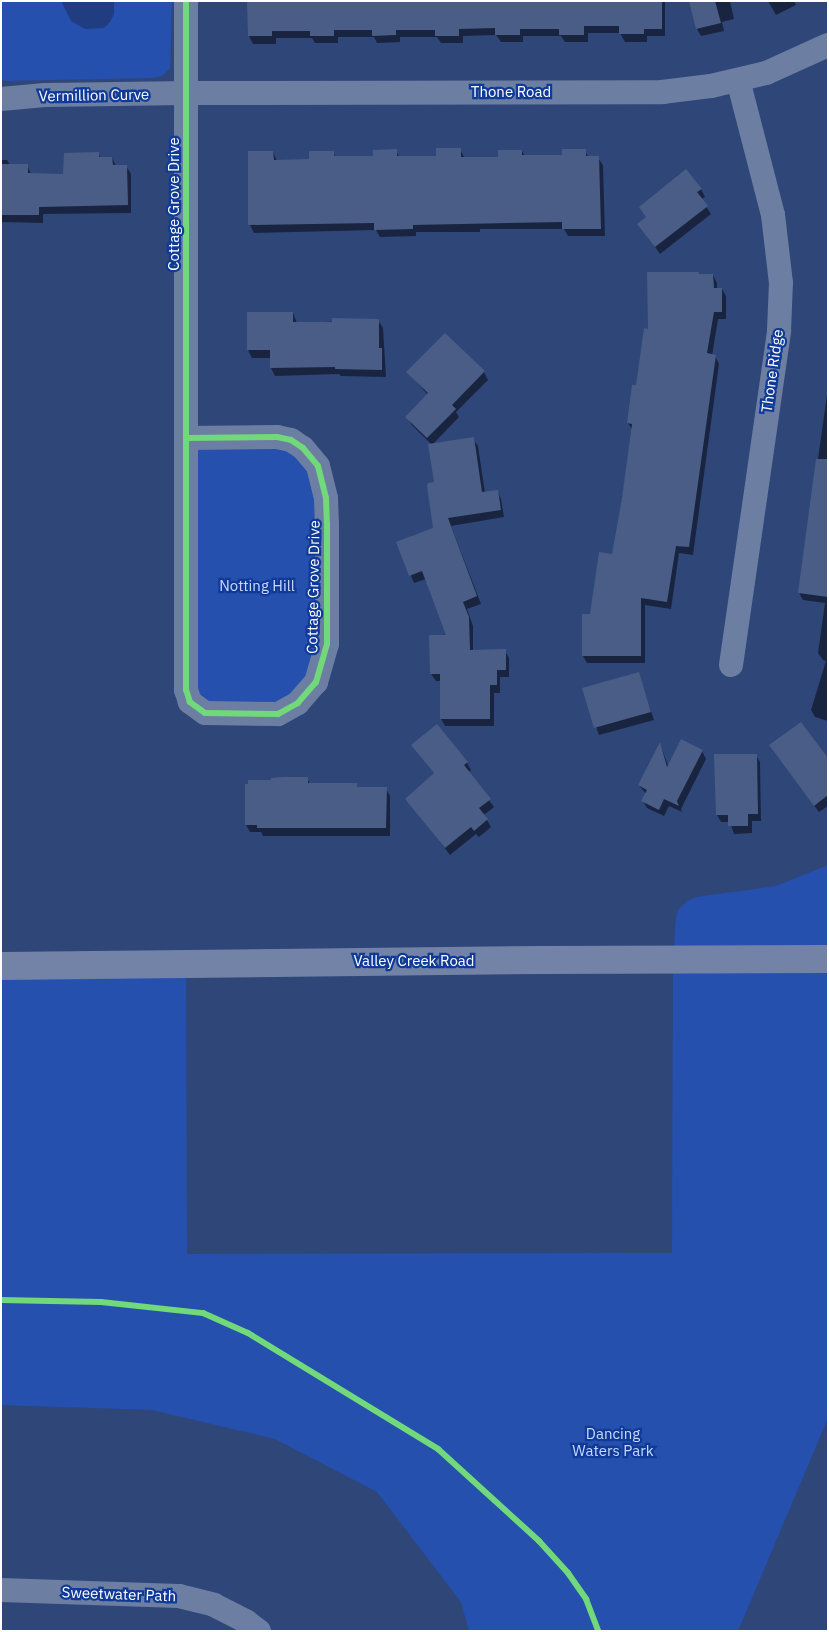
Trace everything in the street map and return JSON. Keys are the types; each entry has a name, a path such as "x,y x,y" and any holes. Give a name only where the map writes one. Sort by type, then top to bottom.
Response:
{"main road":[{"name":"Valley Creek Road","path":"1,966 828,959"}],"street":[{"name":"Cottage Grove Drive","path":"186,1 187,93 186,438 187,696 199,710 212,715 278,714 298,703 316,682 325,659 327,644 327,515 326,498 318,466 303,448 291,440 277,437 186,438"},
{"name":"Thone Road","path":"187,93 662,92 711,86 738,80 783,66 828,45"},
{"name":"Thone Ridge","path":"731,666 779,330 781,284 773,215 738,80"},
{"name":"Vermillion Curve","path":"1,99 45,95 187,93"},
{"name":"Sweetwater Path","path":"1,1590 179,1596 214,1605 247,1622 259,1631"}],"green space":[{"path":"1,1 172,1 170,68 162,76 152,78 4,81 1,79"},
{"name":"Notting Hill","path":"277,437 311,456 328,629 298,703 199,710 186,438"},
{"name":"Dancing Waters Park","path":"828,865 828,1418 738,1631 469,1631 461,1602 377,1492 275,1439 152,1410 1,1405 1,966 186,963 187,1254 672,1253 673,959 676,917 679,909 687,901 696,897 776,886"}],"shaded area":[{"path":"61,1 114,1 114,14 104,28 85,29 71,21"}],"building":[{"path":"247,1 662,1 662,29 644,29 644,34 619,34 619,26 584,26 584,35 559,35 559,29 520,29 520,35 495,35 495,28 459,29 459,36 435,36 435,30 396,30 396,35 372,36 372,30 334,30 334,36 310,36 310,31 272,31 272,36 248,36"},
{"path":"689,1 715,1 721,23 696,29"},
{"path":"436,148 461,148 461,157 498,157 498,150 522,150 522,155 562,155 562,149 586,149 586,156 599,156 601,229 562,229 562,222 413,225 413,229 374,230 374,223 248,225 248,151 273,151 274,160 309,159 309,151 334,151 334,156 373,156 373,150 397,149 397,156 436,156"},
{"path":"99,152 99,157 112,157 113,165 127,165 128,205 39,207 39,215 1,215 1,164 28,164 28,173 63,174 64,153"},
{"path":"686,169 702,189 697,192 708,206 655,247 637,224 646,217 639,207"},
{"path":"647,272 699,272 699,274 713,274 714,288 722,288 722,312 714,312 707,353 716,355 689,547 676,546 667,602 641,598 641,656 582,656 582,614 590,614 599,552 612,554 622,498 632,424 627,423 632,385 636,385 644,328 648,329"},
{"path":"247,312 293,312 293,322 332,322 332,318 379,319 379,348 382,348 382,370 335,369 335,367 270,368 270,350 247,350"},
{"path":"445,333 485,371 452,405 456,409 427,438 405,417 428,393 406,372"},
{"path":"474,437 482,492 498,490 501,510 448,518 477,596 463,602 469,617 470,650 506,649 506,670 497,670 497,685 490,685 490,719 440,719 440,674 430,674 429,635 446,635 422,571 409,576 396,542 433,528 427,486 428,483 434,482 428,444"},
{"path":"816,459 828,459 828,597 798,593"},
{"path":"639,672 651,712 594,728 582,688"},
{"path":"801,722 828,758 828,795 814,806 769,745"},
{"path":"437,724 468,762 464,765 491,799 479,808 488,819 474,831 471,827 445,848 405,799 434,773 411,745"},
{"path":"681,739 703,750 677,801 679,806 664,799 659,810 641,801 647,790 638,785 660,742 667,767"},
{"path":"714,754 757,754 758,814 748,814 748,826 728,826 728,815 716,815"},
{"path":"308,777 308,783 357,783 357,787 387,787 386,828 257,828 257,825 245,825 245,784 248,784 248,780 271,780 271,778"}],"cycle path":[{"path":"186,1 186,690 190,702 205,713 278,714 298,703 316,682 327,644 326,498 318,466 303,448 291,440 277,437 186,438"},
{"path":"1,1300 101,1302 203,1313 248,1333 438,1449 539,1541 568,1573 586,1599 598,1631"}]}
